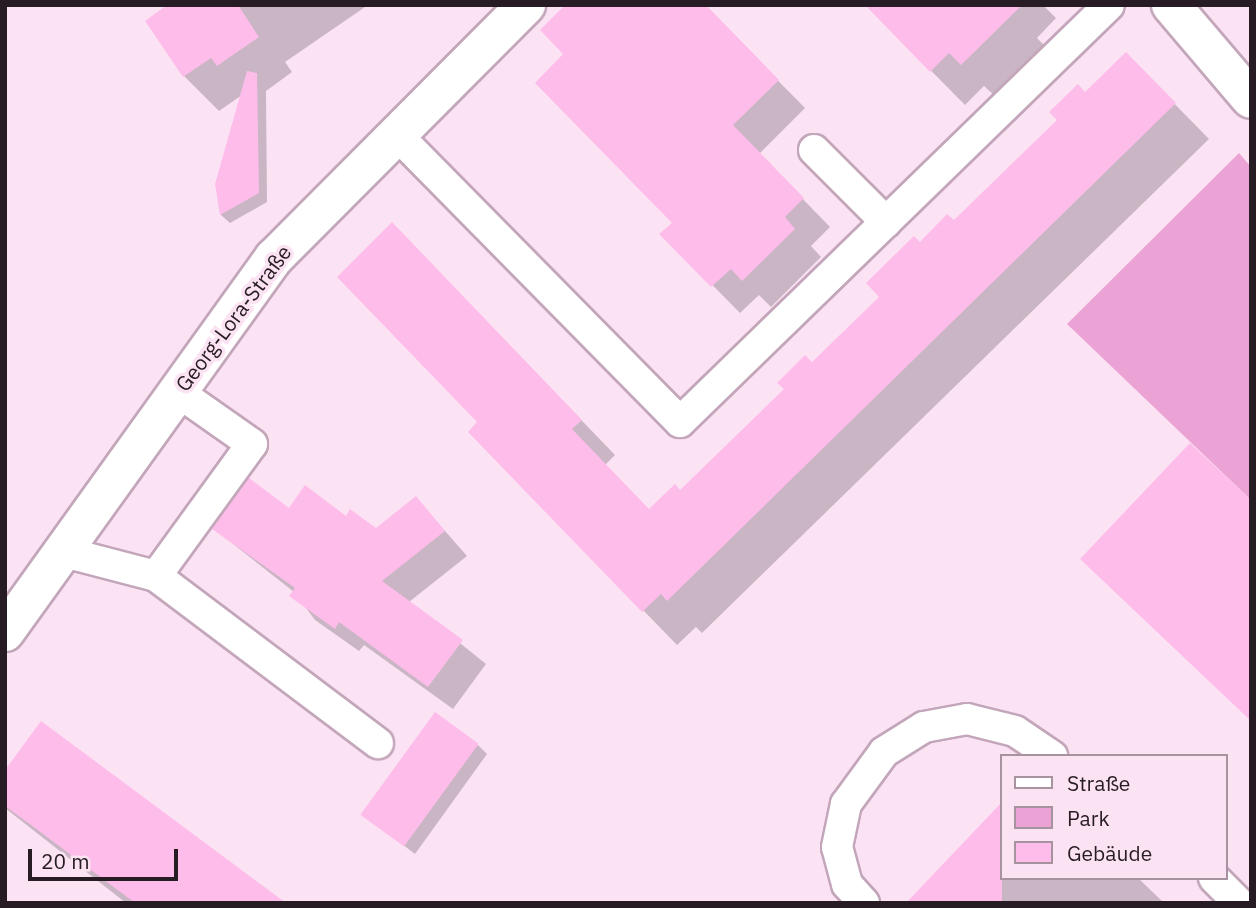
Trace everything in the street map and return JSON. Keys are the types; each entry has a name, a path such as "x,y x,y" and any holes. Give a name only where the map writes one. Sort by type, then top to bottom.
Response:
{"street":[{"name":"Georg-Lora-Straße","path":"5,632 274,258 526,5"},
{"path":"1171,5 1251,99"}],"lane":[{"path":"397,135 680,422 1109,5"},
{"path":"814,149 886,222"},
{"path":"156,576 252,444 178,392"},
{"path":"64,552 156,576 378,743"},
{"path":"864,903 847,884 836,847 846,804 884,752 924,727 967,719 1015,731 1049,754"},
{"path":"1216,880 1239,903"}],"green space":[{"path":"1239,153 1251,167 1251,500 1067,324"}],"building":[{"path":"167,5 238,5 259,37 217,66 211,58 183,77 145,21"},
{"path":"565,5 706,5 779,80 733,125 804,198 785,217 795,229 742,281 731,269 711,287 659,234 672,223 535,83 563,54 540,30"},
{"path":"865,5 1022,5 961,65 949,53 930,72"},
{"path":"1126,52 1176,103 667,601 661,594 642,612 468,432 477,422 337,277 392,222 582,420 572,429 649,509 675,484 680,490 784,389 777,383 805,355 812,362 879,297 866,283 914,236 920,242 947,214 954,220 1057,120 1049,112 1078,84 1085,92"},
{"path":"247,71 257,73 259,193 220,215 215,184"},
{"path":"1190,443 1251,500 1251,721 1080,559"},
{"path":"249,478 289,508 305,485 346,516 350,509 376,528 416,496 445,531 382,581 463,640 428,687 339,622 335,629 289,596 295,588 212,529"},
{"path":"435,712 479,744 404,846 360,815"},
{"path":"41,721 286,903 135,903 5,806 5,770"},
{"path":"1000,804 1002,903 906,903"}]}
